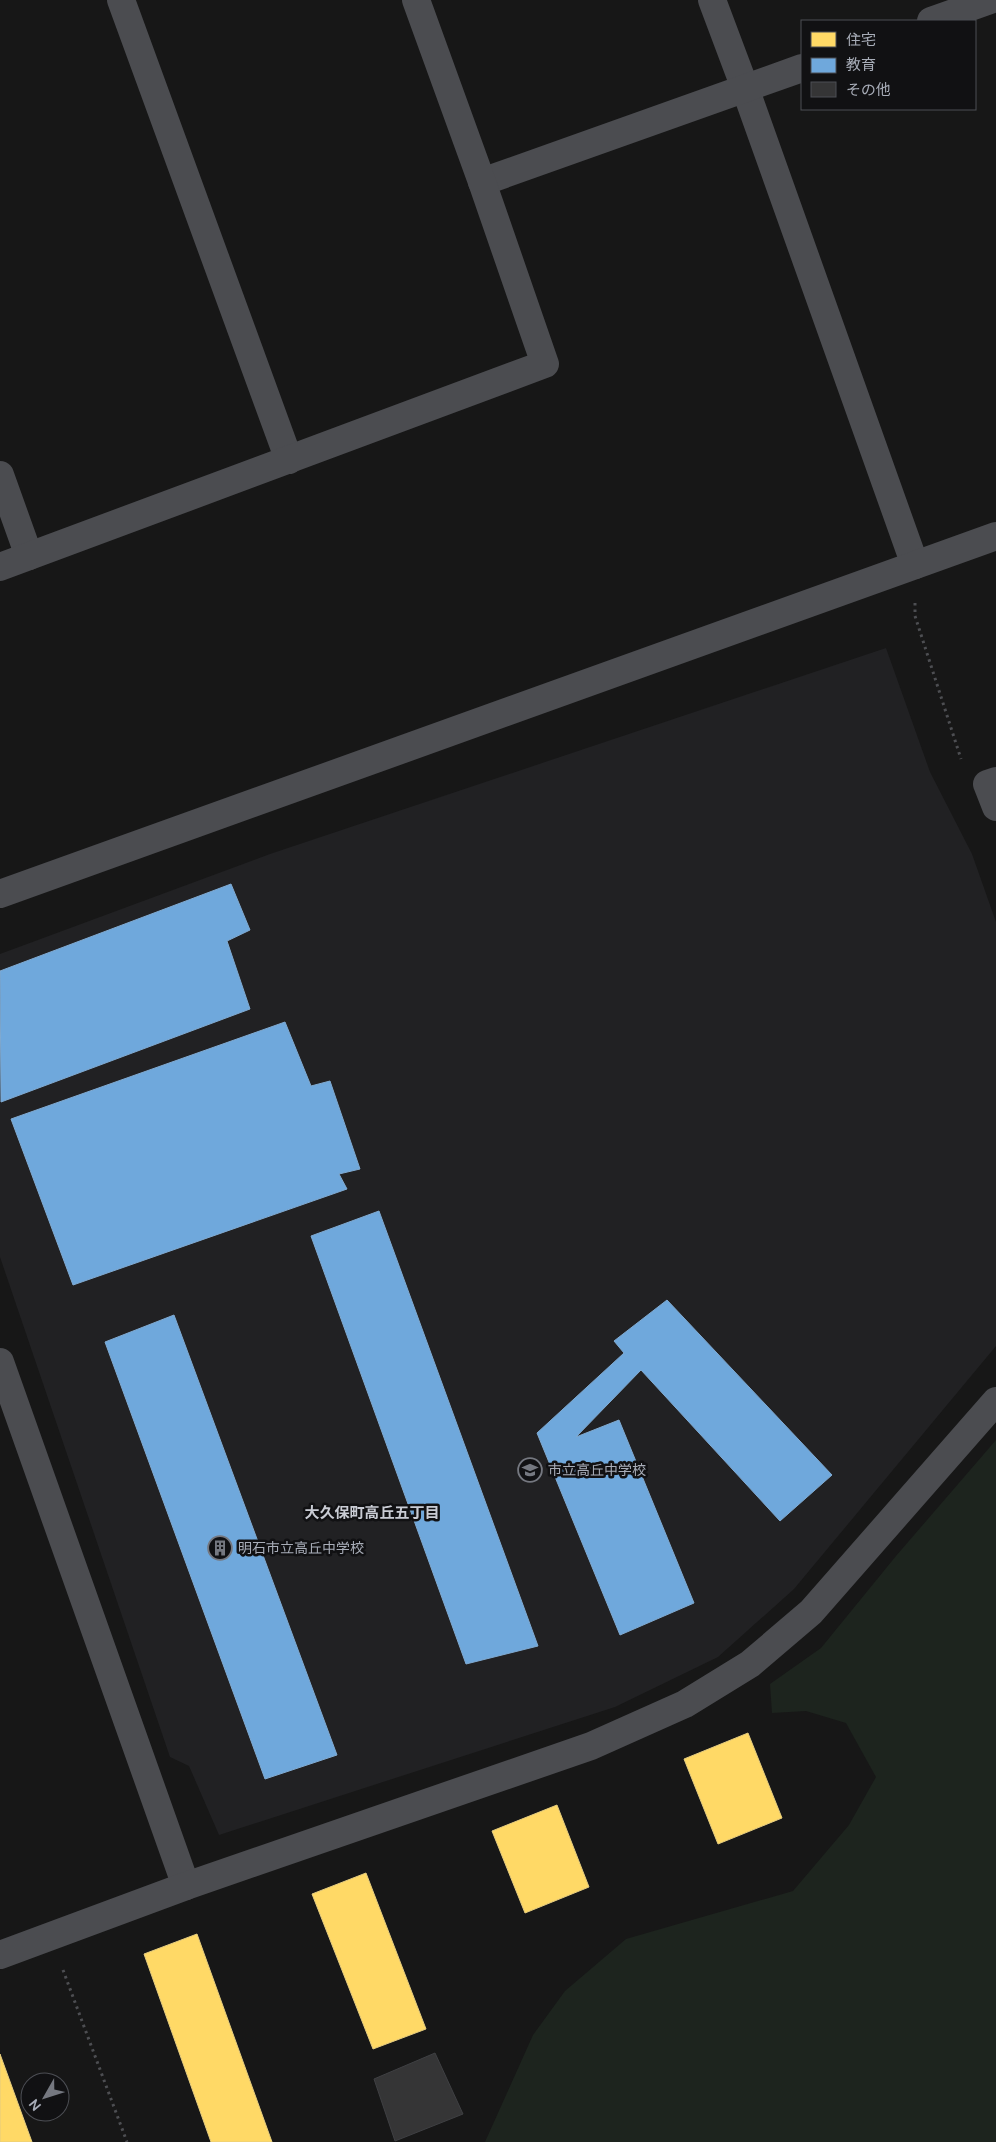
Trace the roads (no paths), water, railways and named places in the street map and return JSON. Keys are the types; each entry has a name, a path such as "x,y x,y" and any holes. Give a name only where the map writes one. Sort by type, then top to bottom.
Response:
{"street":[{"path":"121,0 289,460"},
{"path":"0,567 545,364 416,0"},
{"path":"712,0 915,565"},
{"path":"934,20 990,0"},
{"path":"482,182 801,68"},
{"path":"0,475 29,556"},
{"path":"0,894 996,536"},
{"path":"0,1362 186,1886"},
{"path":"0,1955 186,1886 591,1746 685,1704 750,1664 811,1612 996,1401"}],"place":[{"name":"市立高丘中学校","path":"530,1470"},
{"name":"明石市立高丘中学校","path":"220,1548"}],"district":[{"name":"大久保町高丘五丁目","path":"372,1513"}]}
